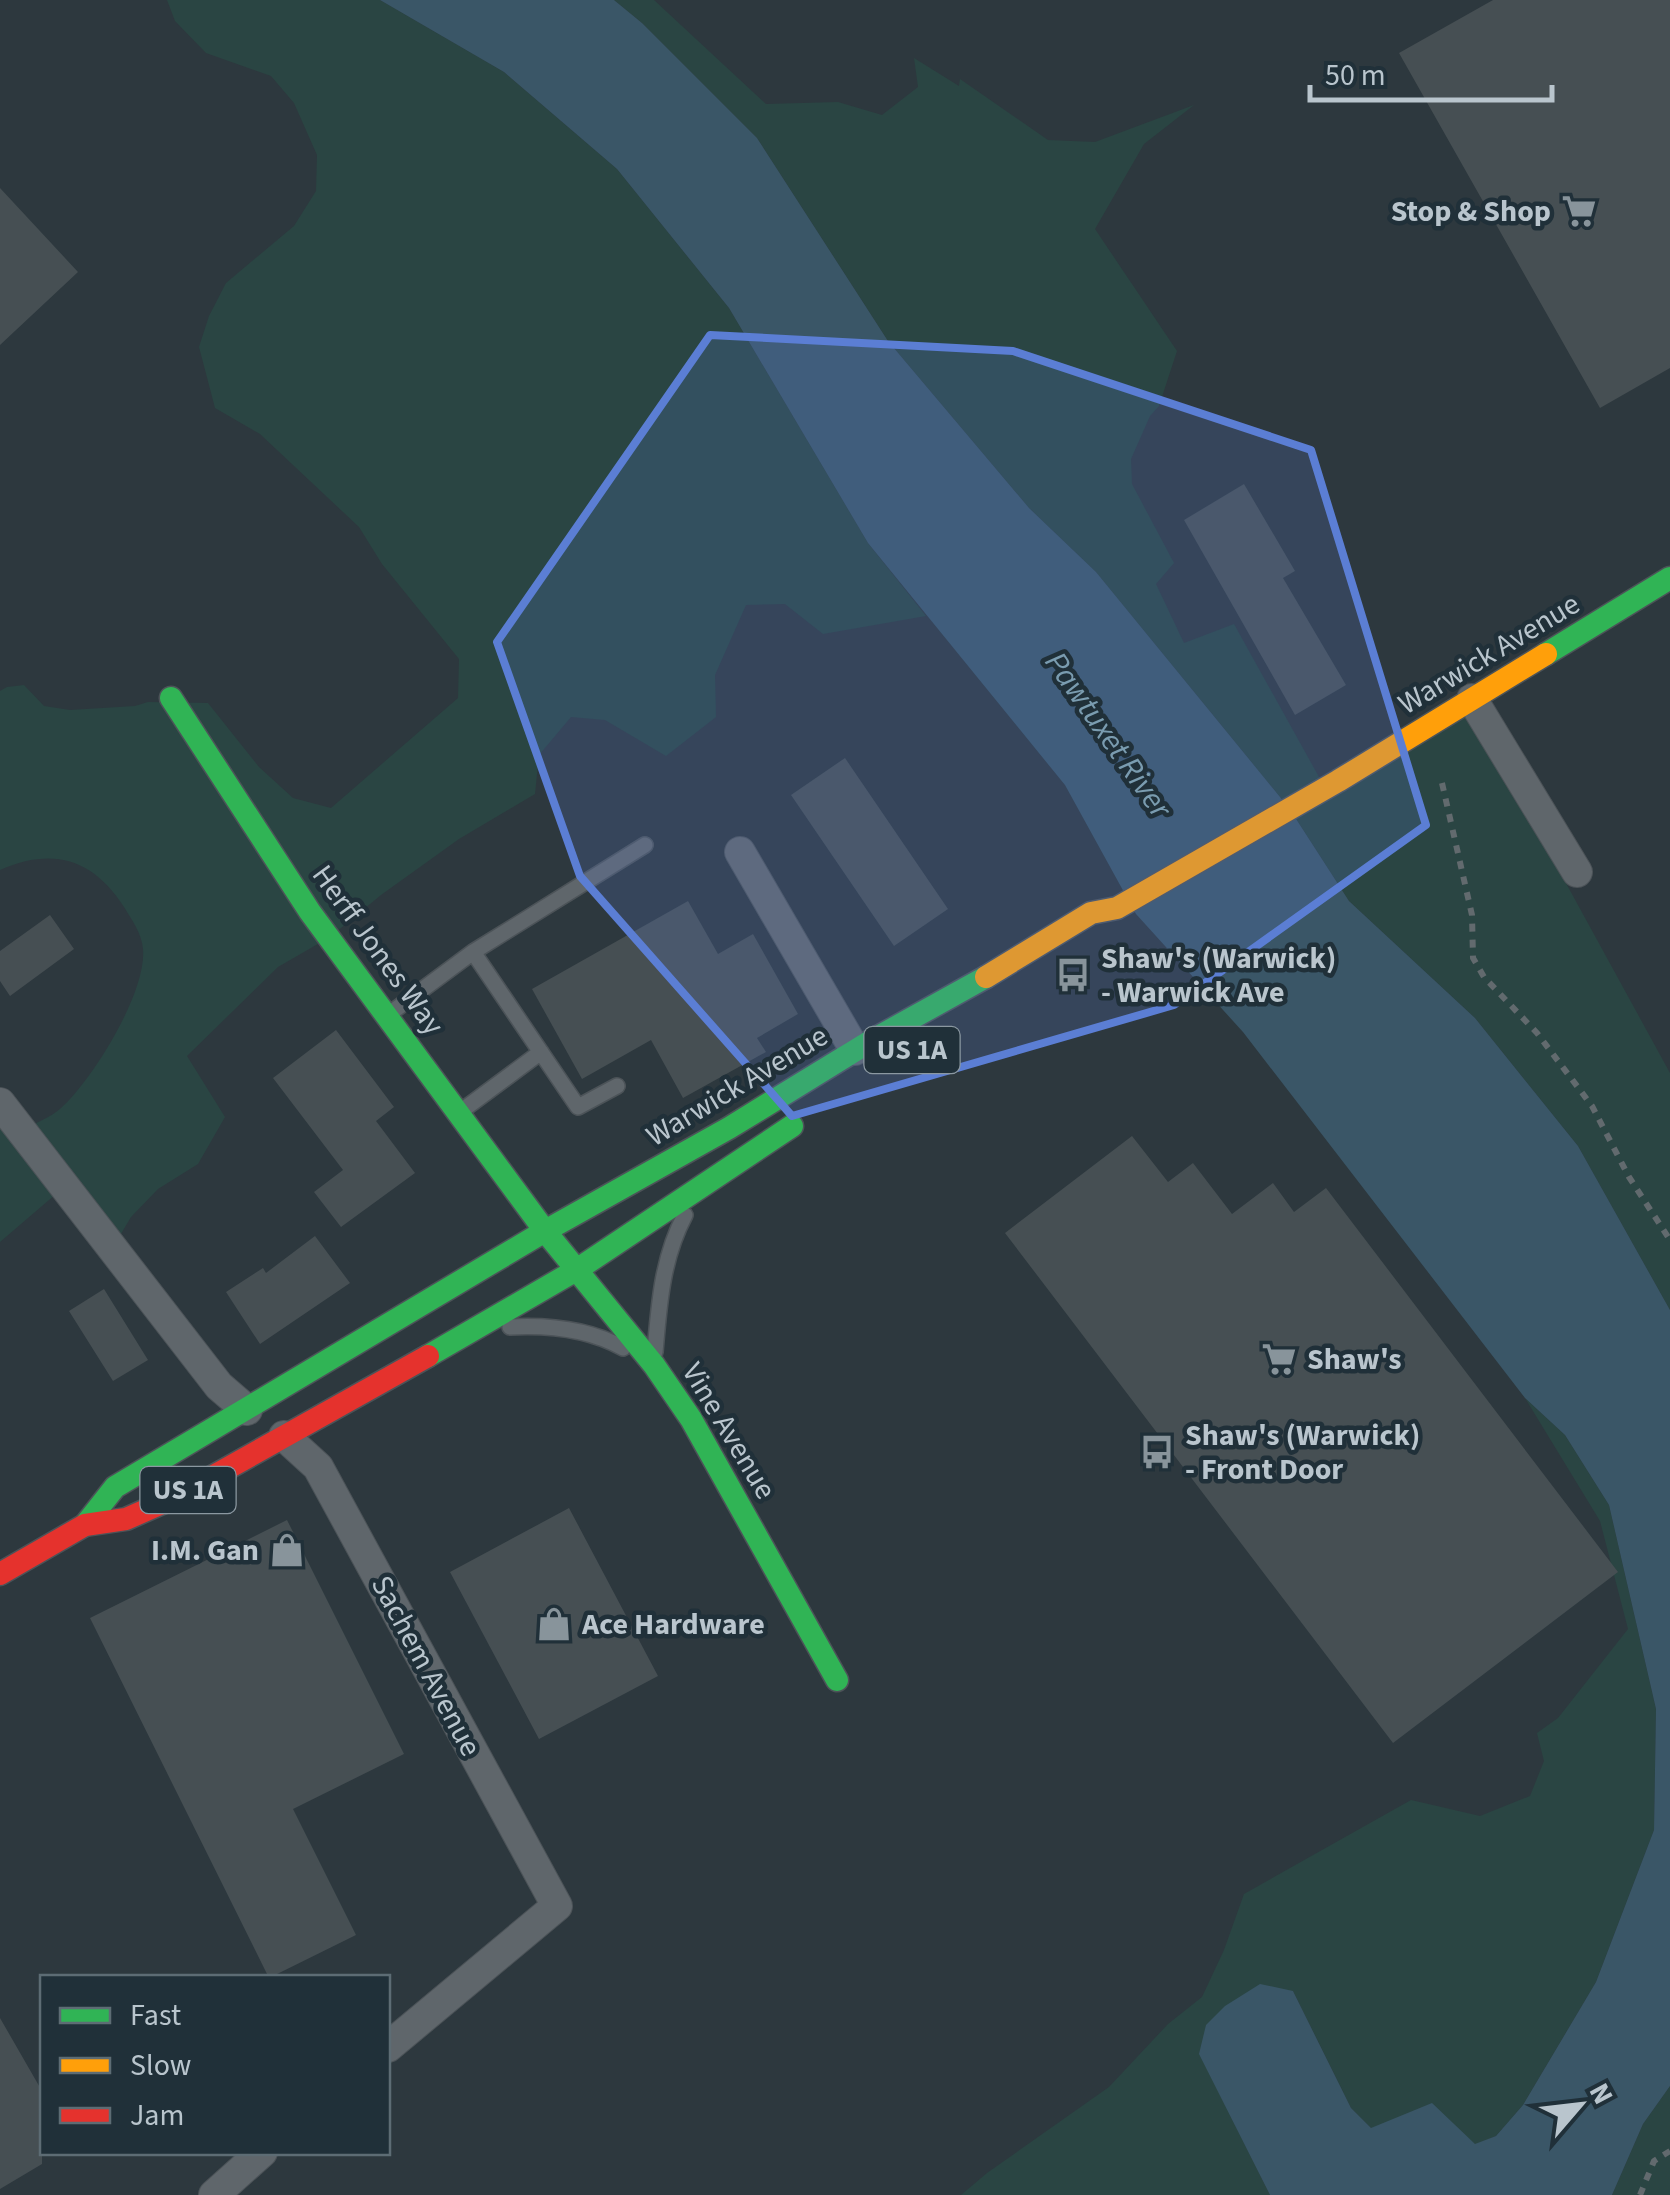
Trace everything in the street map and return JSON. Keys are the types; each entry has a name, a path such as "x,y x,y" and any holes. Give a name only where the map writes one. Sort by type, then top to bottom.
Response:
{"main road":[{"name":"Warwick Avenue","path":"85,1525 114,1487 545,1230 729,1128 1092,912 1121,906 1338,781 1670,578"},
{"name":"Herff Jones Way","path":"171,698 310,912 545,1230"},
{"name":"US 1A","path":"985,1003 1103,930 1121,906"},
{"name":"Warwick Avenue","path":"0,1574 85,1525 126,1518 178,1496 476,1328 578,1269 808,1116"},
{"name":"Vine Avenue","path":"545,1230 654,1365 691,1418 836,1680"}],"street":[{"path":"1472,699 1577,872"},
{"path":"740,852 855,1050"},
{"path":"0,1103 219,1386 247,1410"},
{"name":"Sachem Avenue","path":"284,1436 318,1466 556,1906 390,2045"},
{"path":"214,2195 259,2155"}],"lane":[{"path":"387,1015 474,952 645,844"},
{"path":"474,952 578,1107 617,1086"},
{"path":"459,1113 541,1052"},
{"path":"476,1328 544,1325 608,1340 654,1365 659,1296 671,1240 701,1186"}],"path":[{"path":"1442,783 1472,915 1474,958 1484,977 1536,1033 1592,1106 1628,1177 1670,1240"},
{"path":"1640,2195 1654,2160 1670,2150"}],"highlighted area":[{"path":"710,335 1013,351 1311,450 1426,825 1174,1005 792,1116 580,876 497,642"}],"green space":[{"path":"167,0 380,0 504,72 617,169 729,308 868,543 926,616 823,634 785,604 746,605 715,675 716,717 666,756 605,720 571,717 539,755 535,794 459,839 330,937 278,967 187,1056 225,1117 198,1164 158,1189 131,1217 115,1244 63,1188 0,1242 0,1099 27,1128 56,1112 73,1096 127,1011 142,967 143,949 124,907 100,878 86,868 55,859 38,859 0,870 0,691 24,685 44,706 70,710 148,702 208,703 259,767 293,798 331,808 458,698 459,659 382,564 359,527 260,434 215,408 199,347 209,316 226,283 294,226 316,191 317,155 294,103 271,76 206,53 175,21"},
{"path":"614,0 654,0 766,104 838,102 882,115 918,87 914,58 959,86 960,79 1048,140 1095,142 1194,105 1144,144 1095,229 1177,351 1159,406 1150,416 1131,459 1132,484 1174,563 1156,584 1184,643 1234,624 1324,786 1470,708 1670,1073 1670,1310 1578,1146 1475,1018 1349,901 1289,808 1096,572 1029,508 888,341 757,138"},
{"path":"1525,1398 1565,1435 1609,1505 1656,1709 1654,1830 1596,1982 1523,2105 1496,2136 1475,2145 1371,2128 1351,2108 1293,1991 1200,2054 1270,2195 961,2195 1109,2087 1168,2024 1202,1997 1244,1894 1411,1800 1480,1816 1530,1796 1544,1761 1537,1733 1558,1718 1628,1629 1600,1521"},
{"path":"1670,2086 1670,2195 1612,2195 1643,2124"}],"water":[{"name":"Pawtuxet River","path":"380,0 614,0 642,23 757,138 888,341 1029,508 1096,572 1289,808 1349,901 1475,1018 1578,1146 1670,1310 1670,2086 1643,2124 1612,2195 1270,2195 1199,2054 1206,2025 1225,2006 1260,1984 1293,1991 1351,2108 1371,2128 1432,2103 1475,2144 1496,2136 1523,2105 1596,1982 1654,1830 1656,1709 1609,1505 1565,1435 1525,1398 1243,1032 1136,914 1065,785 868,543 729,308 617,169 504,72"}],"building":[{"name":"Stop & Shop","path":"1493,0 1670,0 1670,368 1600,408 1399,53"},
{"path":"0,188 78,272 0,345"},
{"path":"1244,484 1295,571 1283,578 1346,685 1295,715 1184,520"},
{"path":"845,758 948,909 894,946 791,795"},
{"path":"688,901 718,954 753,934 798,1014 757,1038 766,1052 683,1098 651,1040 582,1079 532,989"},
{"path":"50,915 74,949 10,996 0,981 0,951"},
{"path":"336,1030 394,1107 376,1121 415,1173 341,1227 314,1192 343,1170 273,1078"},
{"name":"Shaw's","path":"1132,1136 1168,1182 1193,1163 1232,1214 1273,1183 1294,1212 1326,1188 1618,1572 1393,1743 1005,1233"},
{"path":"315,1236 350,1283 260,1344 226,1292 263,1268 266,1273"},
{"path":"104,1289 148,1360 113,1381 69,1311"},
{"name":"Ace Hardware","path":"569,1508 658,1676 539,1739 450,1572"},
{"path":"287,1520 404,1754 293,1809 356,1935 275,1975 268,1975 90,1618"},
{"path":"0,2018 40,2088 42,2164 0,2189"}],"traffic: fast":[{"path":"1546,654 1670,578"},
{"path":"171,698 310,912 545,1231 654,1365 691,1419 837,1680"},
{"path":"85,1525 115,1487 545,1231 986,977"},
{"path":"428,1356 578,1269 792,1126"}],"traffic: slow":[{"path":"986,977 1091,913 1117,908 1338,781 1546,654"}],"traffic: jam":[{"path":"0,1574 85,1525 126,1519 178,1496 428,1356"}],"place":[{"name":"Stop & Shop","path":"1579,211"},
{"name":"Shaw's (Warwick) - Warwick Ave","path":"1073,975"},
{"name":"Shaw's","path":"1279,1359"},
{"name":"Shaw's (Warwick) - Front Door","path":"1157,1452"},
{"name":"I.M. Gan","path":"287,1550"},
{"name":"Ace Hardware","path":"554,1624"}]}
